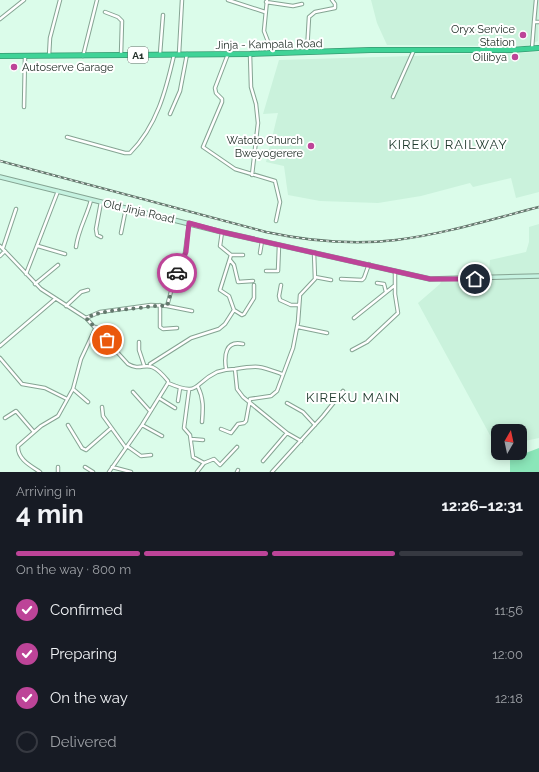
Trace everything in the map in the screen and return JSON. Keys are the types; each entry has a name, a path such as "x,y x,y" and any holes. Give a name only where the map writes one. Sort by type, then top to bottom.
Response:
{"highway":[{"name":"Jinja - Kampala Road","path":"0,56 49,57 160,54 250,54 272,52 414,49 510,50 539,48"}],"main road":[{"name":"Old Jinja Road","path":"0,177 222,232 438,280 539,276"}],"street":[{"path":"0,19 24,0"},
{"path":"49,57 50,38 60,0"},
{"path":"83,56 97,0"},
{"path":"67,137 125,153 130,153 142,140 156,116 176,54 182,0"},
{"path":"228,0 265,12"},
{"path":"307,52 309,17 315,12 335,8 332,0"},
{"path":"532,48 536,0"},
{"path":"272,52 264,31 267,1 293,6 302,4"},
{"path":"105,12 118,17 122,21 121,55"},
{"path":"160,54 163,15"},
{"path":"534,22 539,22"},
{"path":"393,97 414,49"},
{"path":"170,114 180,91 187,54"},
{"path":"228,54 216,82 216,93 222,99 222,102 203,147 232,168 252,175 265,177 276,183 280,202 276,221"},
{"path":"250,54 251,87 256,104 258,123 252,175"},
{"path":"24,107 26,57"},
{"path":"26,274 58,192"},
{"path":"76,247 79,229 86,217 91,200"},
{"path":"101,202 96,229 97,235 101,237"},
{"path":"121,233 126,208"},
{"path":"16,209 1,247 36,284 55,299 86,318 96,327 128,364 135,367 150,365 195,336 222,327 234,310"},
{"path":"167,306 175,277 184,260 189,223"},
{"path":"222,232 220,246 231,255 243,255"},
{"path":"260,253 262,241"},
{"path":"266,271 278,271 279,245"},
{"path":"38,246 65,254"},
{"path":"0,256 5,251"},
{"path":"221,429 232,433 238,424 244,423 252,398 273,395 277,391 282,374 291,355 298,327 298,305 301,292 315,277 314,252"},
{"path":"231,255 220,290 229,296 234,310 242,315 254,298 254,285"},
{"path":"230,260 234,265 238,282 253,281"},
{"path":"342,279 362,280 369,264"},
{"path":"36,284 58,265"},
{"path":"352,350 367,342 398,313 394,286 395,271"},
{"path":"160,273 175,277"},
{"path":"315,277 331,280"},
{"path":"377,283 384,284 386,292"},
{"path":"281,285 279,296 280,300 290,305 298,305"},
{"path":"354,318 394,286"},
{"path":"66,306 81,292 88,290"},
{"path":"0,346 55,299"},
{"path":"160,305 160,327 163,329 177,328"},
{"path":"86,318 100,312 160,305 192,311"},
{"path":"40,472 26,464 17,448 22,441 57,417 73,389 81,359 96,327"},
{"path":"298,327 326,333"},
{"path":"139,342 139,350 144,366"},
{"path":"226,369 225,356 231,345 235,342 243,344"},
{"path":"0,358 22,384 44,388 67,399"},
{"path":"150,365 161,372 168,383 190,390 198,387 212,375 226,369 256,366 282,374"},
{"path":"235,369 237,389 249,404 260,410 287,433 301,440"},
{"path":"109,472 142,425 168,383"},
{"path":"198,387 203,400 202,422"},
{"path":"178,401 180,388"},
{"path":"73,389 88,402"},
{"path":"190,390 184,428 190,435 193,457 204,463"},
{"path":"272,472 315,425 343,391"},
{"path":"133,392 150,411"},
{"path":"159,398 175,408"},
{"path":"287,403 303,412 315,425"},
{"path":"102,407 102,414 110,428 126,447 141,456 151,455"},
{"path":"5,418 16,411 34,432"},
{"path":"68,425 82,448 86,450 110,428"},
{"path":"142,425 162,436"},
{"path":"263,461 287,433"},
{"path":"191,439 203,440"},
{"path":"197,472 204,463 214,459 220,465 237,447"},
{"path":"58,467 58,472"},
{"path":"112,467 130,472"},
{"path":"85,468 93,472"}],"shaded area":[{"path":"371,0 539,0 538,41 526,46 387,45 377,23"},
{"path":"539,52 539,192 516,198 511,178 473,187 470,183 421,196 378,203 320,201 288,195 284,166 266,162 278,113 263,114 279,60"},
{"path":"539,224 539,438 527,441 527,424 491,424 491,437 418,303 440,284 443,276 489,275 490,260 526,252 529,242 529,227"}],"green space":[{"path":"539,448 539,472 510,472 510,460 527,460 527,453"}],"railway":[{"path":"0,161 266,232 314,240 347,242 396,240 468,226 539,207"}],"way so far":[{"path":"107,340 86,318 97,313 115,310 140,308 152,305 167,306 173,282 177,273"}],"place":[{"name":"Oryx Service Station","path":"523,35"},
{"name":"Oilibya","path":"515,57"},
{"name":"Autoserve Garage","path":"14,67"},
{"name":"Watoto Church Bweyogerere","path":"311,146"}],"district":[{"name":"KIREKU RAILWAY","path":"448,144"},
{"name":"KIREKU MAIN","path":"353,397"}],"route":[{"path":"177,273 182,265 186,252 189,223 222,232 340,257 430,279 475,279"}]}
